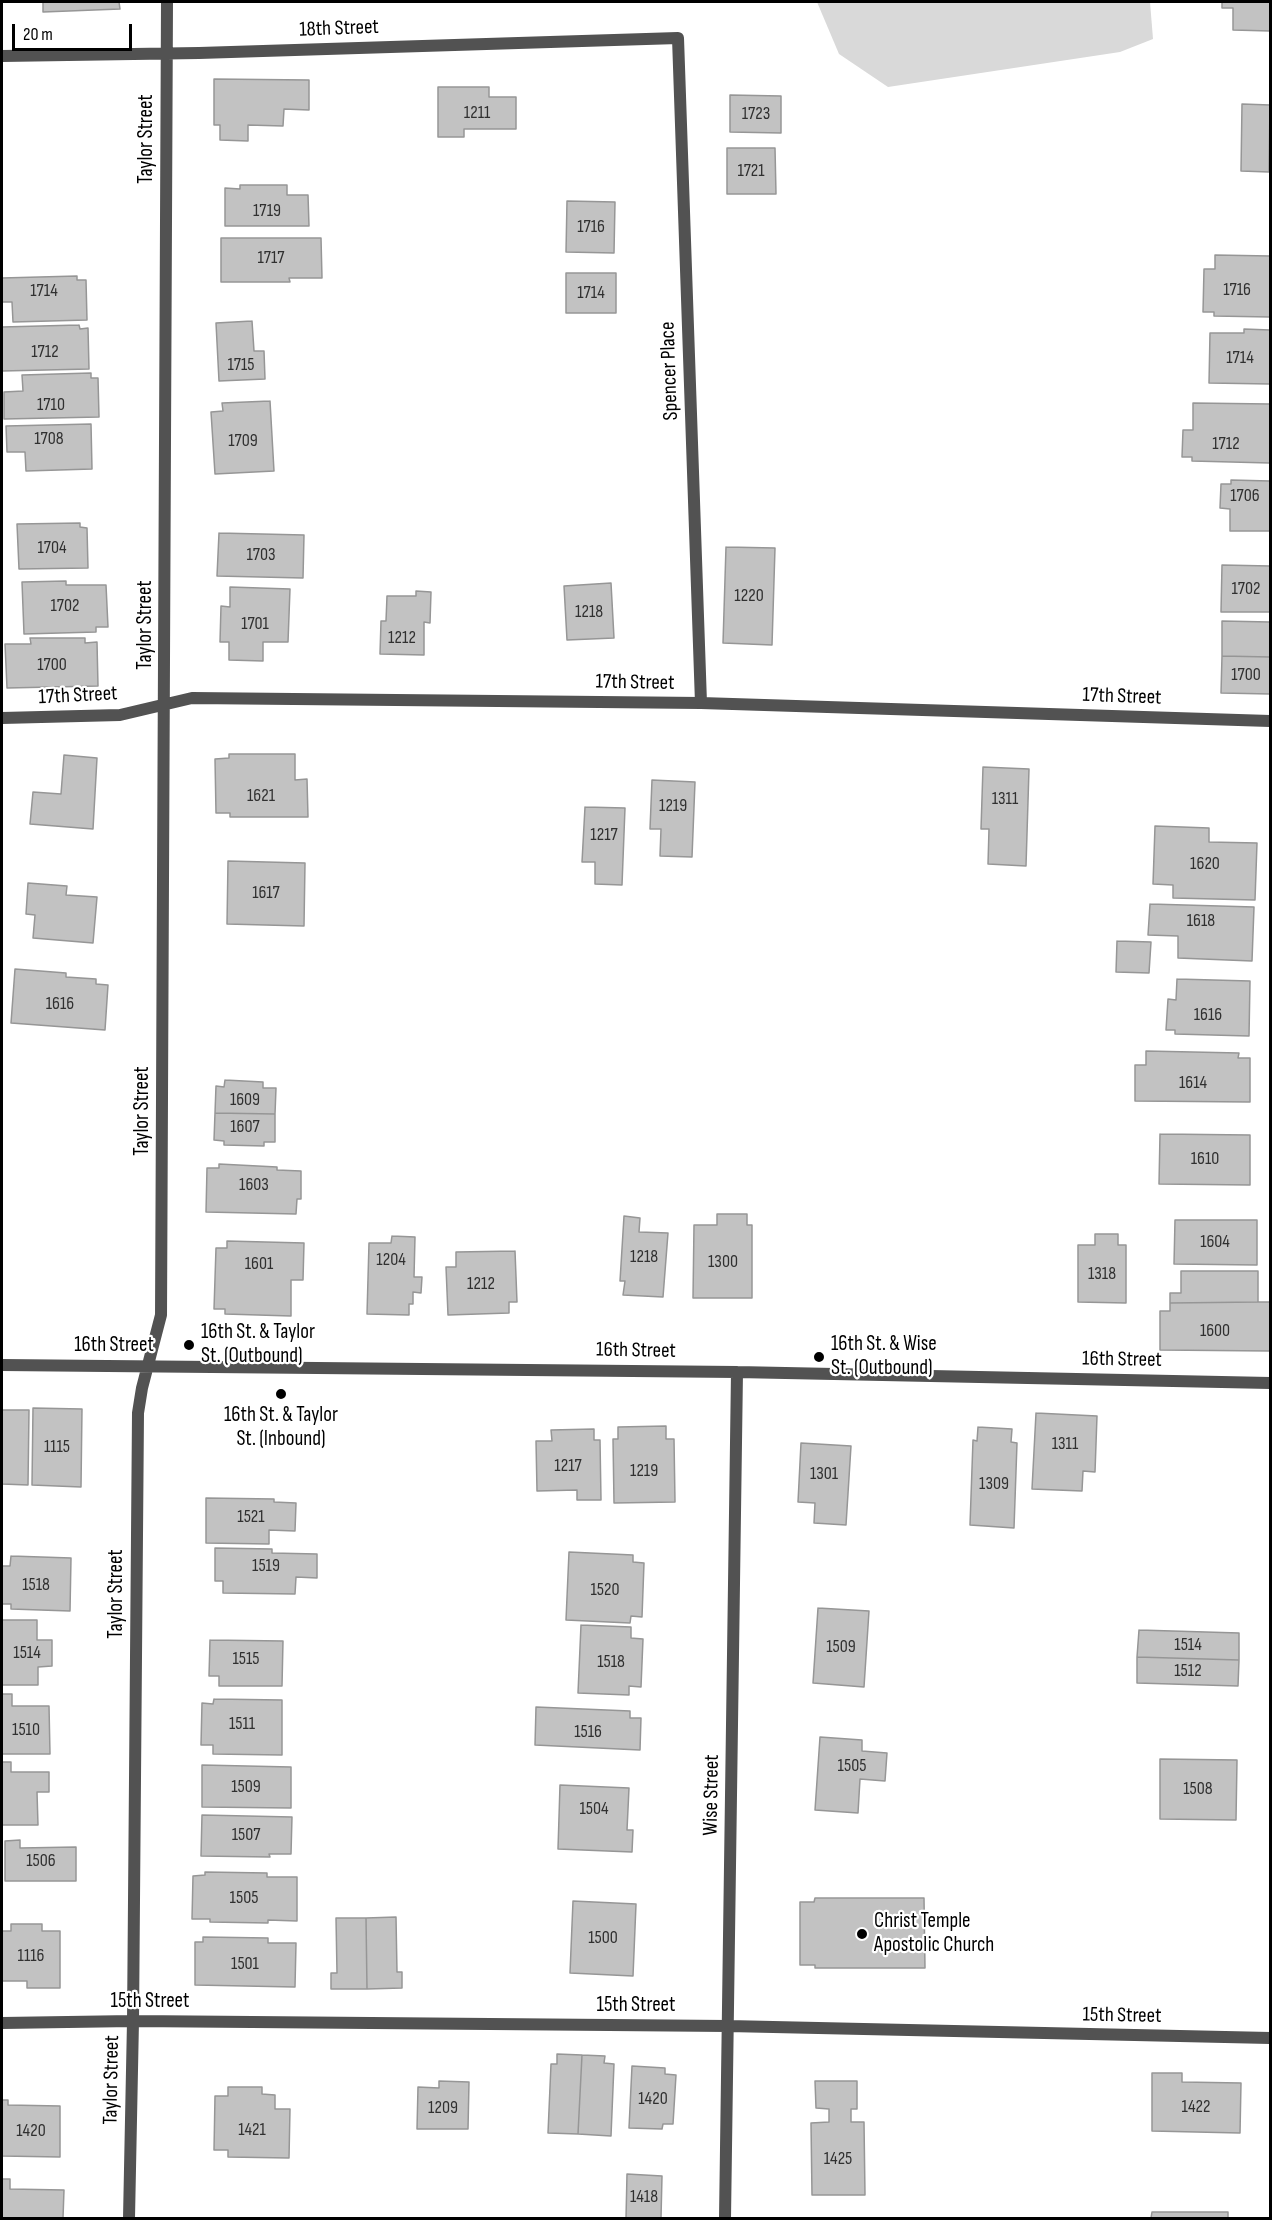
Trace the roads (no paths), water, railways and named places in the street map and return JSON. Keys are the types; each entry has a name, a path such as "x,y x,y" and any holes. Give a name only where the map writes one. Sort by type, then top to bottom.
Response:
{"street":[{"name":"Taylor Street","path":"129,2218 138,1413 161,1315 167,2"},
{"name":"18th Street","path":"2,56 167,54 678,38"},
{"name":"Spencer Place","path":"678,38 701,703"},
{"name":"17th Street","path":"2,718 120,715 192,698 701,703 1270,721"},
{"name":"16th Street","path":"2,1365 737,1372 1270,1383"},
{"name":"Wise Street","path":"725,2218 737,1372"},
{"name":"15th Street","path":"2,2023 133,2021 728,2026 1270,2038"}],"place":[{"name":"16th St. & Taylor St. (Outbound)","path":"189,1345"},
{"name":"16th St. & Wise St. (Outbound)","path":"819,1357"},
{"name":"16th St. & Taylor St. (Inbound)","path":"281,1394"},
{"name":"Christ Temple Apostolic Church","path":"862,1934"}]}
